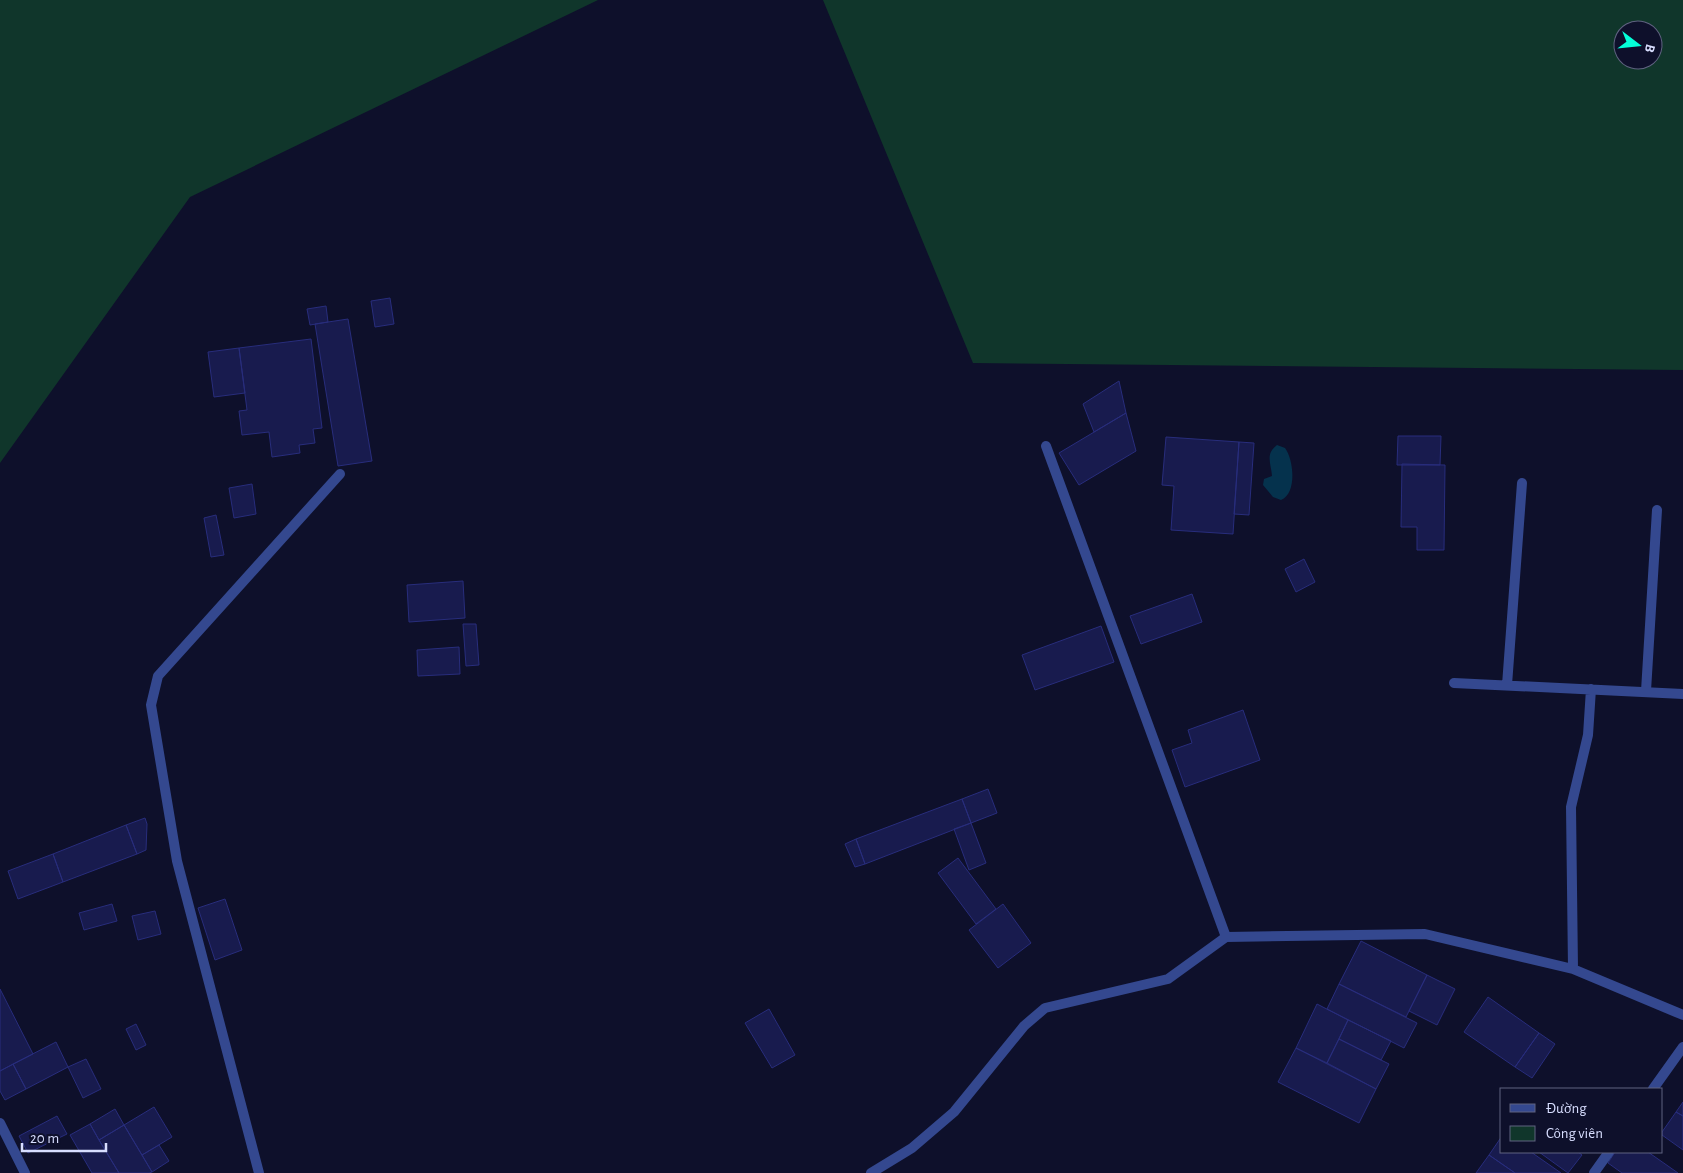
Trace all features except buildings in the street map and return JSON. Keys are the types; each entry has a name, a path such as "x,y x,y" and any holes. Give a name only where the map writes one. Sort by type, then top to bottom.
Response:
{"street":[{"path":"1046,446 1226,937"},
{"path":"259,1173 177,861 152,705 158,676 340,474"},
{"path":"1506,685 1522,483"},
{"path":"1646,691 1657,510"},
{"path":"1454,683 1683,694"},
{"path":"1573,969 1571,808 1588,735 1591,689"},
{"path":"871,1173 912,1148 954,1112 1024,1026 1045,1008 1168,979 1226,937 1425,934 1573,969 1683,1015"},
{"path":"1654,1088 1683,1047"},
{"path":"0,1123 25,1173"},
{"path":"1594,1173 1608,1153"}],"green space":[{"path":"0,0 598,0 190,197 0,463"},
{"path":"823,0 1683,0 1683,370 973,363"}],"water":[{"path":"1277,445 1285,448 1292,468 1290,491 1281,500 1273,497 1263,485 1264,479 1272,476 1270,455 1273,448"}]}
